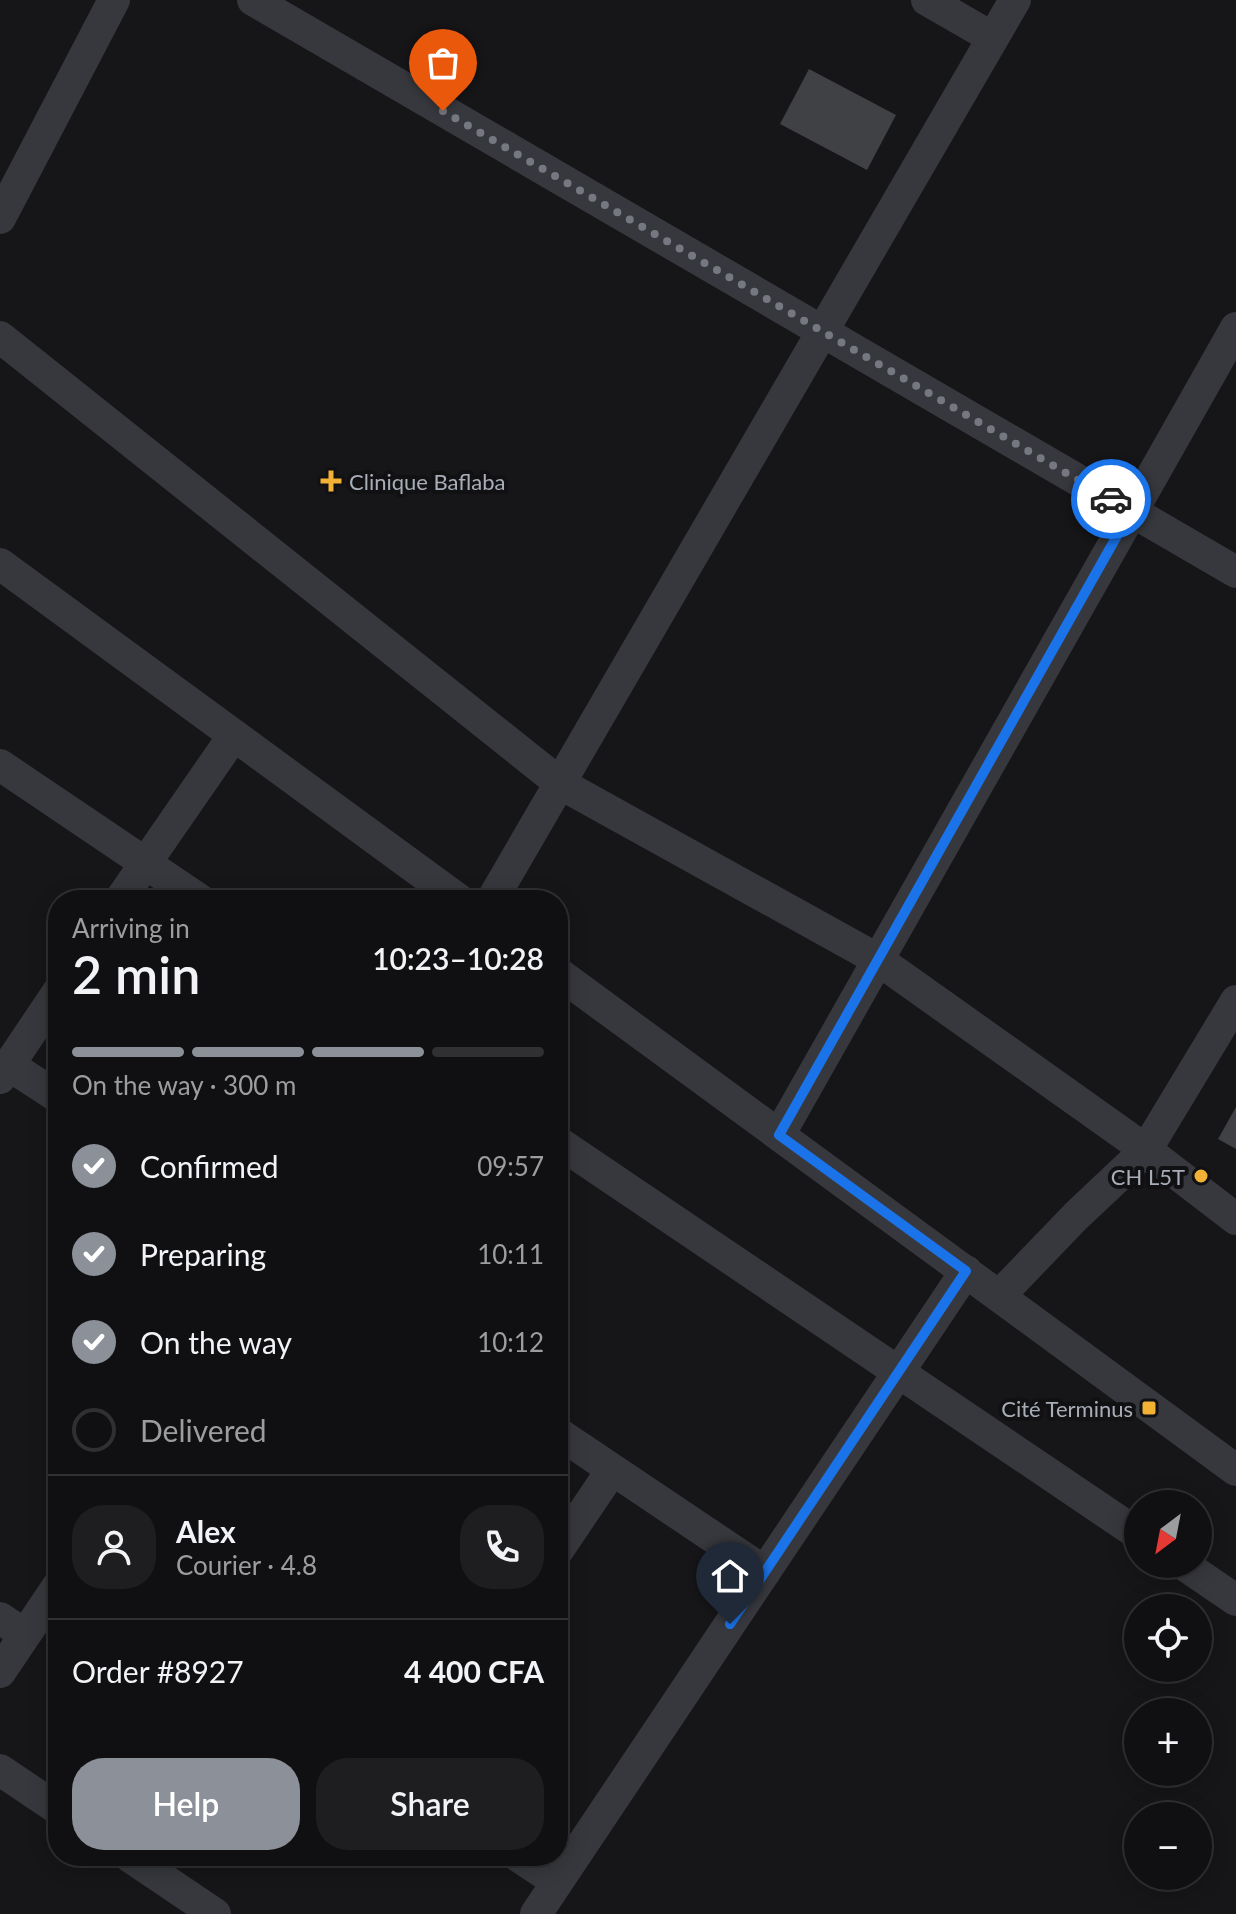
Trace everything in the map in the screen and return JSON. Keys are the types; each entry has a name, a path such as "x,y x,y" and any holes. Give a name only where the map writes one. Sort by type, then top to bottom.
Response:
{"street":[{"path":"0,218 114,0"},
{"path":"253,0 1236,572"},
{"path":"927,0 993,38"},
{"path":"498,890 1015,0"},
{"path":"779,1135 1236,328"},
{"path":"0,337 561,784 877,959 1146,1150 1236,1219"},
{"path":"0,564 445,890"},
{"path":"127,890 234,735"},
{"path":"0,765 185,890"},
{"path":"568,980 1236,1470"},
{"path":"999,1296 1076,1216 1146,1150 1236,1001"},
{"path":"48,1007 5,1072 48,1092"},
{"path":"568,1149 1124,1525"},
{"path":"568,1866 966,1271"},
{"path":"568,1440 765,1572"},
{"path":"568,1535 612,1470"},
{"path":"1204,1578 1236,1600"},
{"path":"0,1672 12,1627 48,1595"},
{"path":"0,1770 48,1802"},
{"path":"153,1866 215,1914"},
{"path":"533,1866 557,1882"},
{"path":"536,1914 568,1866"}],"building":[{"path":"809,69 896,115 867,170 780,124"},
{"path":"1236,1107 1236,1149 1218,1139"}],"way so far":[{"path":"443,111 1111,499"}],"place":[{"name":"Clinique Baflaba","path":"331,481"},
{"name":"CH L5T","path":"1201,1176"},
{"name":"Cité Terminus","path":"1149,1408"}],"route":[{"path":"730,1624 966,1271 779,1135 1131,511 1111,499"}]}
